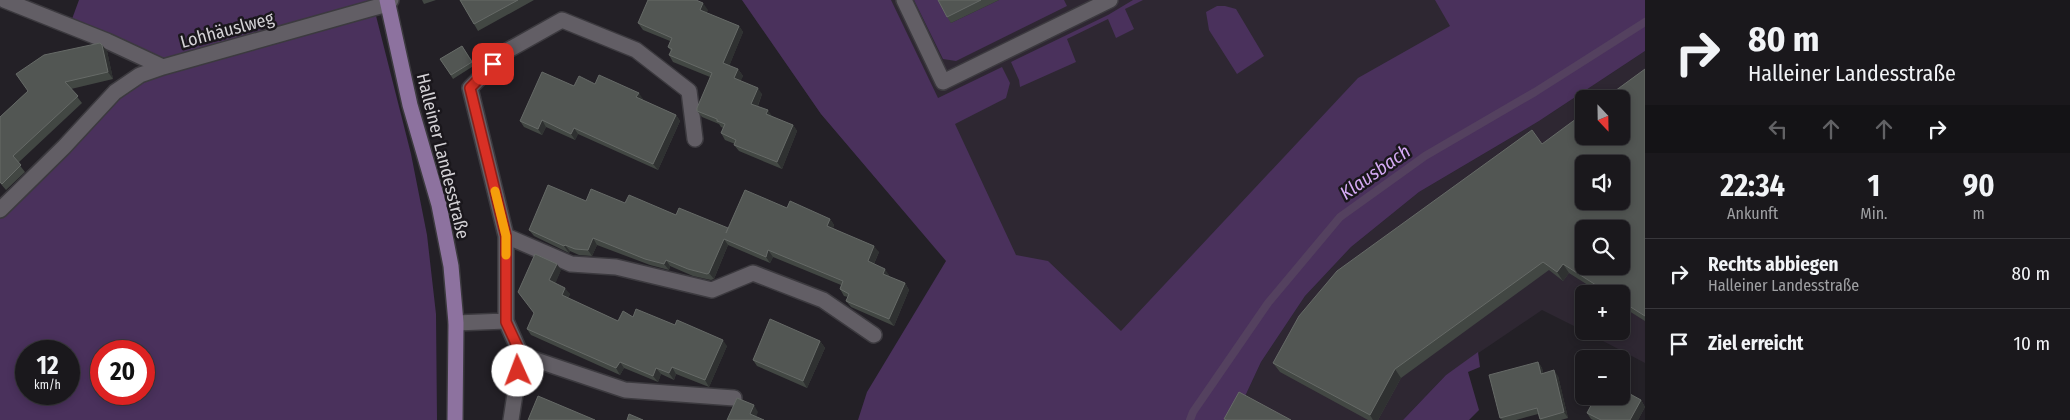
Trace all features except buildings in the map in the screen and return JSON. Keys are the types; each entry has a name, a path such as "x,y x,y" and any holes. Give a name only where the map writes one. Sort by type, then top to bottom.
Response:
{"main road":[{"name":"Halleiner Landesstraße","path":"388,1 410,105 439,205 450,266 456,323 455,420"}],"street":[{"name":"Lohhäuslweg","path":"4,0 107,41 162,67"},
{"path":"904,0 943,82 1110,0"},
{"name":"Lohhäuslweg","path":"0,210 64,147 115,92 140,75 388,1"},
{"path":"511,420 521,354 506,322 506,236 470,88 505,52 562,20 636,50 689,91 695,139"},
{"path":"506,236 571,264 616,267 712,290 753,273 823,300 874,335"},
{"path":"456,323 506,322"},
{"path":"521,354 625,390 734,398"}],"shaded area":[{"path":"79,0 372,0 411,154 427,235 436,314 437,420 0,420 0,210 115,92 162,67 72,19"},
{"path":"742,0 1525,0 1087,420 821,114"},
{"path":"742,0 891,0 938,98 1002,67 1010,83 1006,98 955,124 1016,255 1048,261 1121,331 1358,78 1450,26 1435,0 1645,0 1645,51 1586,90 1575,90 1575,97 1539,121 1419,192 1351,247 1305,296 1261,362 1234,420 858,420 867,392 946,261 821,114"},
{"path":"914,0 940,0 951,23 999,0 1064,0 1067,6 956,61 943,59"},
{"path":"1133,0 1143,0 1125,9 1134,29 1116,38 1108,19 1067,39 1076,62 1020,87 1011,62 1108,15"},
{"path":"1217,6 1236,9 1264,56 1237,74 1209,30 1206,12"},
{"path":"1645,51 1645,363 1630,355 1630,350 1620,350 1601,340 1630,340 1630,285 1575,285 1575,326 1542,310 1446,375 1403,420 1234,420 1261,362 1305,296 1351,247 1419,192 1539,121 1575,97 1575,145 1630,145 1630,90 1586,90"},
{"path":"1478,352 1480,367 1468,372 1479,410 1469,420 1403,420 1446,375"}],"waterway":[{"name":"Klausbach","path":"1190,420 1193,412 1268,303 1340,217 1425,156 1535,92 1645,22"}],"slow traffic":[{"path":"495,191 506,236 506,255"}],"route":[{"path":"493,64 470,88 506,236 506,322 521,354 518,371"}]}
